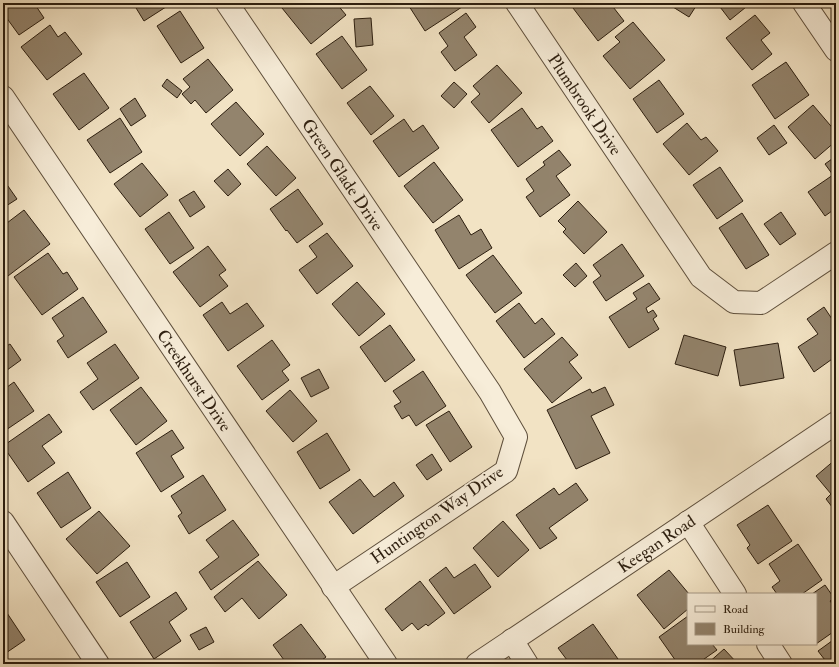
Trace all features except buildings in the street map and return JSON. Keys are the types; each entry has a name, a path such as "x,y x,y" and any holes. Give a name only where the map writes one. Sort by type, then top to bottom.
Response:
{"street":[{"name":"Green Glade Drive","path":"227,3 460,346"},
{"name":"Plumbrook Drive","path":"517,3 701,278 734,302 761,303 836,253"},
{"path":"804,3 836,50"},
{"name":"Creekhurst Drive","path":"3,97 386,664"},
{"name":"Huntington Way Drive","path":"333,587 506,471 516,437 490,392 460,346"},
{"name":"Keegan Road","path":"476,664 836,423"},
{"path":"3,522 95,660"},
{"path":"688,522 734,593"},
{"path":"512,640 527,664"},
{"path":"769,645 781,664"}]}
